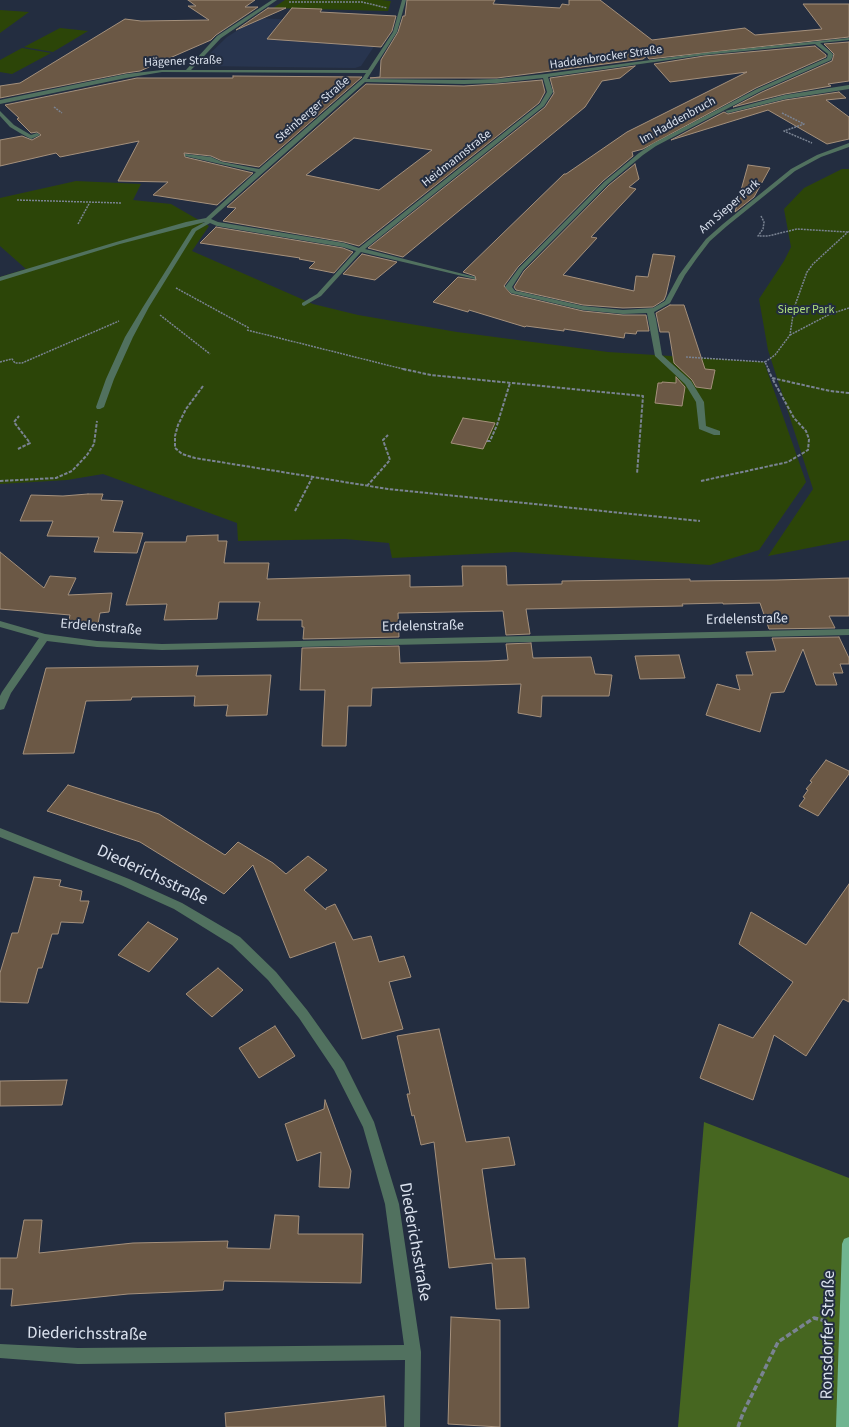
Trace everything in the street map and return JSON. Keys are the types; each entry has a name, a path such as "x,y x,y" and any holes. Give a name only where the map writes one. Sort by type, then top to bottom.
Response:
{"main road":[{"name":"Ronsdorfer Straße","path":"844,1427 849,1244"}],"street":[{"name":"Steinberger Straße","path":"100,407 110,379 129,337 194,230 209,219 214,212 364,80 394,32 404,0"},
{"path":"187,71 220,37 273,1"},
{"name":"Haddenbrocker Straße","path":"364,80 464,82 497,81 545,76 704,54 849,39"},
{"name":"Im Haddenbruch","path":"508,286 521,269 606,183 654,145 759,90 829,59 831,56 830,53 815,42"},
{"name":"Hägener Straße","path":"0,102 132,75 162,72 370,72"},
{"name":"Heidmannstraße","path":"304,304 319,295 360,250 542,105 548,98 550,92 550,87 545,76"},
{"path":"707,117 760,102 815,91 849,87"},
{"path":"0,114 12,126 22,132 31,137 37,135"},
{"name":"Am Sieper Park","path":"508,286 513,292 583,308 622,312 650,311 668,302 682,275 708,240 793,170 806,162 849,145"},
{"path":"187,155 211,159 220,163 260,171"},
{"path":"0,279 125,241 188,223 209,219 217,224 344,245 473,278"},
{"path":"650,311 653,319 659,356 688,383 700,402 702,427 717,433"},
{"name":"Erdelenstraße","path":"0,624 45,637 97,644 162,647 849,632"},
{"path":"0,706 7,692 45,637"},
{"name":"Diederichsstraße","path":"0,832 125,882 178,906 197,917 236,941 272,976 303,1014 339,1066 369,1126 392,1204 413,1352 412,1427"},
{"name":"Diederichsstraße","path":"0,1351 78,1356 413,1352"}],"path":[{"path":"273,1 362,2 374,4 383,8 402,8"},
{"path":"760,102 804,124 784,131 830,152"},
{"path":"17,200 122,203"},
{"path":"78,224 90,202"},
{"path":"750,205 760,213 764,222 764,230 758,236 768,236 797,229 848,232"},
{"path":"790,335 794,308 806,272 848,232"},
{"path":"170,284 248,329 406,370 431,375 643,396 637,474"},
{"path":"659,356 765,362 775,355 790,335 830,314 849,308"},
{"path":"159,314 210,354"},
{"path":"0,362 12,359 15,363 22,363 125,318"},
{"path":"701,481 788,462 808,450 808,435 794,418 765,362"},
{"path":"772,378 830,391 849,393"},
{"path":"487,441 490,441 497,425 510,383"},
{"path":"203,386 186,409 178,425 175,436 175,448 182,454 195,458 367,486 700,521"},
{"path":"0,481 56,478 72,471 87,455 94,444 100,407"},
{"path":"18,449 30,443 14,422 19,416"},
{"path":"367,486 390,460 383,440 388,435"},
{"path":"295,511 312,478"},
{"path":"738,1427 743,1413 778,1342 814,1318 846,1326"}],"shaded area":[{"path":"257,18 298,20 375,45 361,66 355,68 198,65 227,37"}],"green space":[{"path":"285,0 391,1 388,11 273,8"},
{"path":"0,10 29,12 0,33"},
{"path":"60,28 88,31 53,52 24,47"},
{"path":"22,48 51,53 12,74 0,72 0,60"},
{"name":"Sieper Park","path":"842,169 849,169 849,540 768,556 813,489 768,350 759,299 784,261 791,247 784,209 804,188"},
{"path":"76,181 141,184 133,200 171,204 209,226 192,251 313,304 358,315 457,332 608,352 764,362 806,482 759,550 710,565 515,552 392,558 389,543 345,539 238,541 237,523 103,474 67,480 0,484 0,277 26,269 0,246 0,198"},
{"path":"704,1122 849,1178 849,1427 678,1427"}],"building":[{"path":"188,0 255,0 245,7 258,7 216,35 211,40 140,71 0,98 0,86 20,83 125,19 141,21 209,20 188,6 196,6"},
{"path":"407,0 495,0 493,4 560,8 562,4 569,5 569,0 600,0 652,40 745,28 755,35 822,29 803,4 849,4 849,37 649,59 647,56 643,59 497,78 370,78 380,77 381,60 398,32 403,16 405,16"},
{"path":"268,8 286,8 236,30"},
{"path":"292,8 322,9 320,12 396,16 392,31 381,47 267,39"},
{"path":"849,42 849,81 828,84 831,86 785,94 733,107 762,92 832,61 834,54 824,44"},
{"path":"815,46 826,55 826,57 756,88 643,149 632,152 633,156 603,181 518,267 504,286 511,294 583,311 623,315 646,315 649,331 637,331 636,334 625,333 624,338 564,329 564,331 525,327 469,310 468,312 433,302 458,277 476,280 475,276 463,272 564,174 627,132 747,72 670,82 654,64 704,56"},
{"path":"635,66 620,78 602,81 585,107 403,257 368,248 545,107 554,93 550,78"},
{"path":"233,76 362,77 259,167 222,161 211,156 184,153 185,157 253,173 217,205 153,195 168,182 118,181 139,141 60,157 56,153 0,166 0,140 22,136 32,140 41,135 37,132 31,133 17,119 19,118 5,105 137,78 233,78"},
{"path":"542,80 545,92 539,103 359,246 344,242 223,221 236,208 227,207 366,84 464,86","holes":["354,138 432,150 379,190 306,175"]},
{"path":"839,92 846,98 826,100 849,117 849,139 827,144 768,110 671,140 724,112 728,114 785,100"},
{"path":"635,164 639,179 629,187 636,189 591,237 597,238 563,275 634,291 636,276 648,277 653,254 675,256 664,300 653,307 623,308 583,305 516,290 514,287 524,271 609,185"},
{"path":"748,165 770,168 754,197 735,212"},
{"path":"216,227 343,248 353,252 334,273 309,268 315,262 299,259 300,258 200,243"},
{"path":"362,254 397,262 375,280 343,274"},
{"path":"670,305 684,305 705,369 715,370 711,389 696,387 692,380 674,363 669,332 660,332 656,313"},
{"path":"676,377 685,387 682,406 655,403 658,383 676,383"},
{"path":"463,418 495,423 483,449 451,443"},
{"path":"103,494 101,500 123,501 113,532 143,533 137,553 94,552 99,537 47,536 53,521 20,521 31,495 63,496"},
{"path":"218,535 218,541 227,541 224,563 269,563 267,579 410,575 410,587 463,586 462,566 506,566 507,585 562,584 562,581 690,579 690,581 849,578 849,616 829,616 835,628 769,629 760,603 526,609 530,634 506,635 503,611 398,613 399,637 303,639 304,627 302,627 302,620 257,620 260,602 219,602 217,619 164,620 167,604 126,605 145,542 186,542 187,536"},
{"path":"0,552 44,588 50,576 76,578 68,595 112,593 109,612 100,613 98,624 68,625 70,615 0,609"},
{"path":"839,637 849,658 849,664 840,664 843,673 833,673 837,685 816,685 803,649 784,692 771,693 760,732 706,715 717,684 740,690 736,675 753,675 746,652 776,651 772,638"},
{"path":"531,643 533,658 591,657 595,674 612,675 609,696 542,696 541,717 518,713 521,684 372,688 371,706 348,706 346,746 322,746 325,690 300,690 302,648 399,646 400,663 508,660 506,644"},
{"path":"679,655 685,678 640,679 635,656"},
{"path":"198,666 196,676 271,675 267,715 226,716 228,705 194,706 195,696 132,697 131,700 86,701 74,753 23,754 46,668"},
{"path":"826,760 849,771 849,774 818,816 799,806 805,798 803,797 808,790 806,789 812,782 810,781"},
{"path":"68,785 159,814 225,855 238,842 273,863 286,874 308,856 327,870 304,890 326,910 326,908 335,904 353,940 371,936 379,962 404,956 411,977 389,982 403,1029 362,1039 335,942 290,958 253,865 224,894 140,842 47,811"},
{"path":"34,877 61,880 59,886 82,891 80,901 89,901 83,923 61,922 58,934 52,934 42,968 38,968 28,1003 0,1002 0,973 12,933 18,933"},
{"path":"849,884 849,1002 843,999 806,1056 774,1035 753,1100 700,1078 719,1024 753,1038 793,982 739,944 751,912 806,945"},
{"path":"148,922 178,939 149,972 118,955"},
{"path":"218,968 243,990 212,1017 186,994"},
{"path":"275,1026 295,1056 259,1078 239,1048"},
{"path":"439,1029 466,1142 509,1137 515,1165 482,1169 495,1259 525,1258 529,1308 496,1309 492,1263 449,1268 434,1142 421,1145 407,1094 410,1094 397,1036"},
{"path":"67,1080 62,1105 0,1106 0,1081"},
{"path":"325,1100 351,1171 349,1188 319,1187 321,1152 297,1161 285,1124 324,1109"},
{"path":"275,1215 299,1216 298,1234 363,1234 361,1283 224,1281 223,1290 128,1294 11,1306 13,1289 0,1289 0,1258 17,1258 24,1220 42,1220 39,1253 133,1243 228,1241 227,1248 270,1249"},
{"path":"451,1317 500,1320 500,1427 448,1424"},
{"path":"384,1396 386,1427 226,1427 225,1413"}]}
